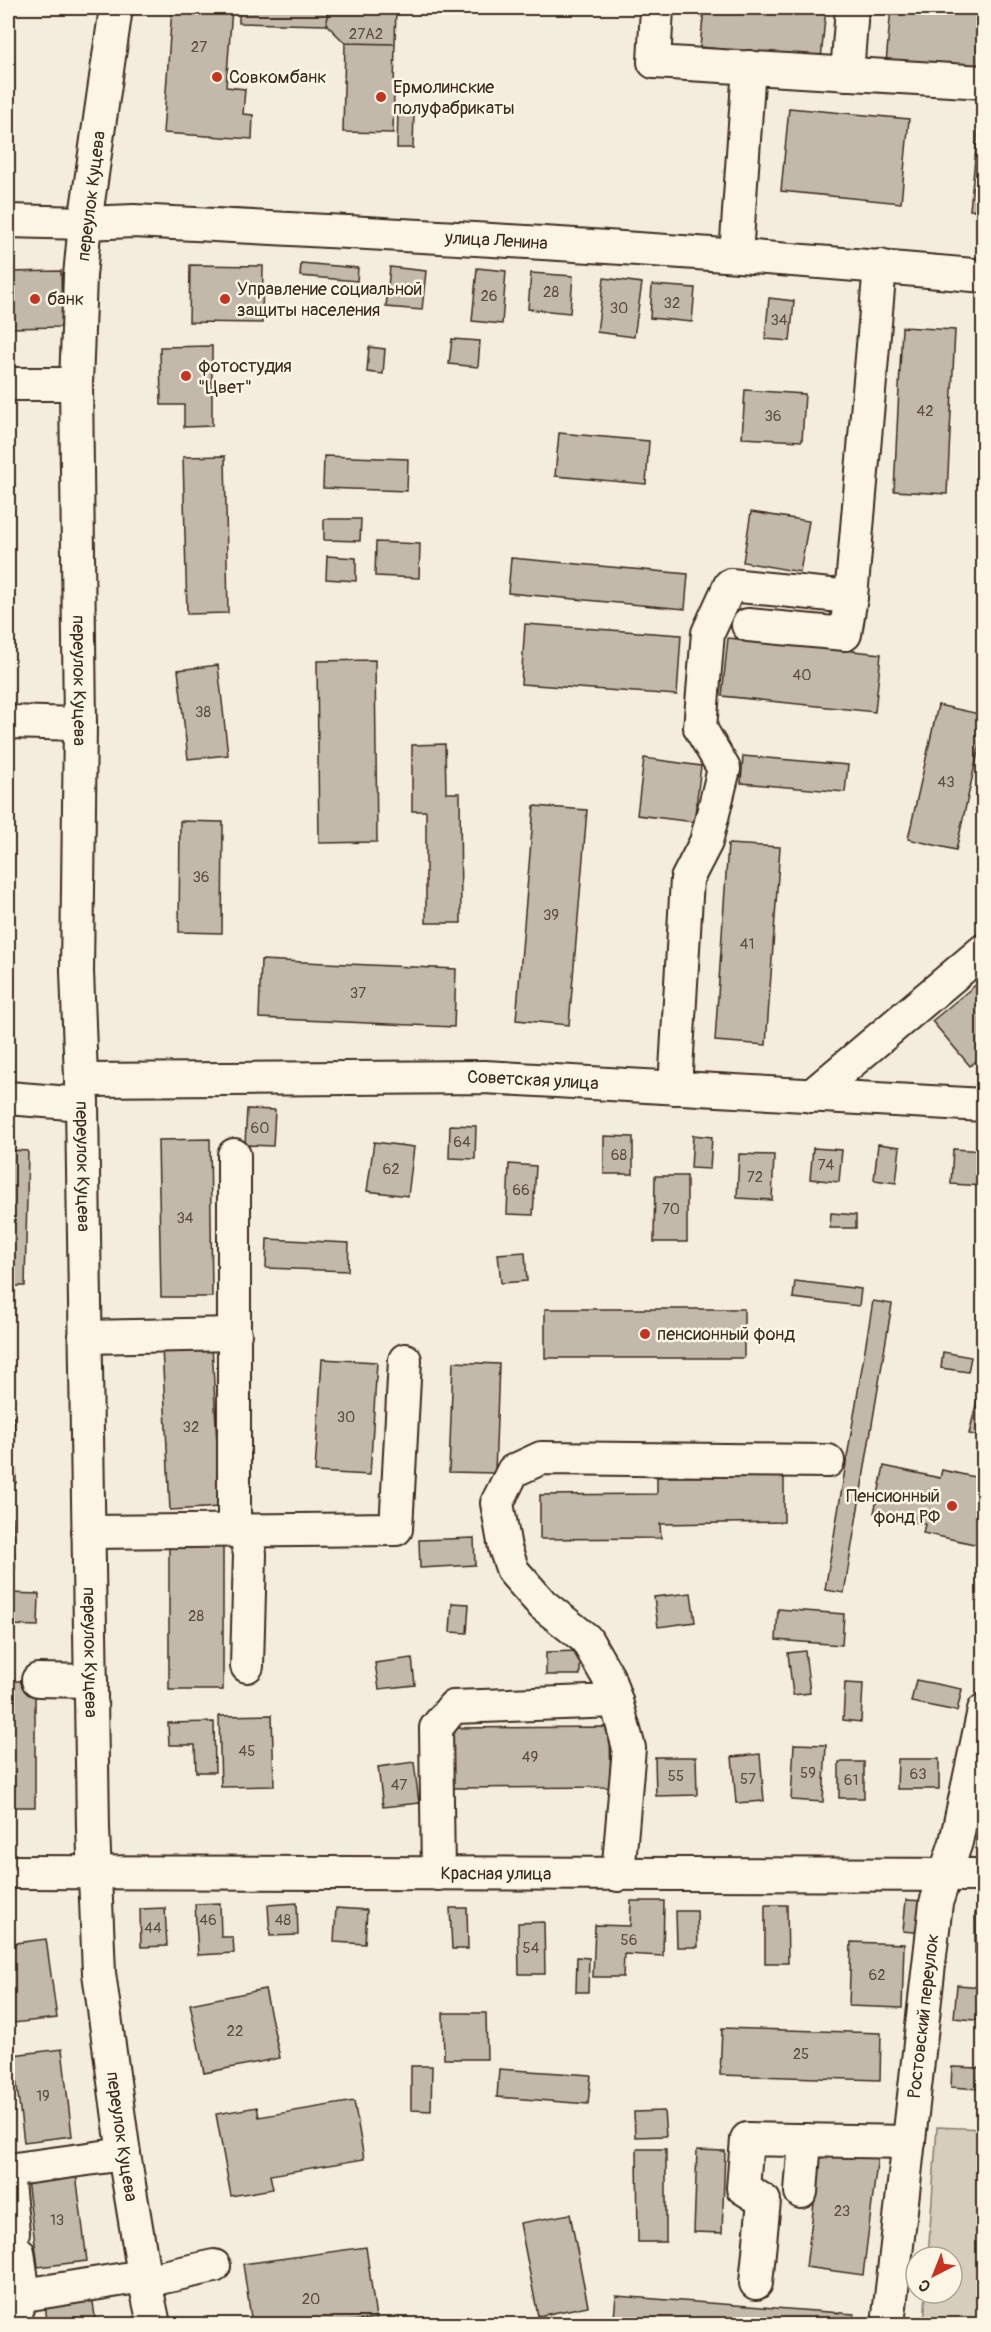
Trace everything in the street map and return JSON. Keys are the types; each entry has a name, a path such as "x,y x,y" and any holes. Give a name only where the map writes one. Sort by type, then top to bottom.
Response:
{"street":[{"name":"переулок Куцева","path":"116,8 85,223 80,276 76,384 80,724 77,971 95,1874 99,1973 124,2154 154,2325"},
{"path":"657,8 654,62 984,82"},
{"path":"846,74 852,8"},
{"path":"736,255 749,68"},
{"name":"улица Ленина","path":"8,221 85,223 134,220 436,235 736,255 984,276"},
{"path":"748,625 845,634 880,266"},
{"path":"8,384 76,384"},
{"path":"675,1088 687,879 706,842 724,769 700,728 708,633 730,585 850,597"},
{"path":"8,722 80,724"},
{"path":"811,1096 984,950"},
{"name":"Советская улица","path":"8,1098 81,1092 484,1077 984,1105"},
{"path":"234,1155 239,1531 250,1554 247,1666"},
{"path":"85,1337 235,1334"},
{"path":"88,1533 396,1529 405,1360"},
{"path":"618,1875 629,1748 608,1677 586,1639 543,1605 513,1571 505,1548 497,1503 513,1471 541,1458 828,1461"},
{"path":"38,1680 91,1681"},
{"path":"438,1874 436,1728 453,1707 616,1701"},
{"name":"Ростовский переулок","path":"888,2325 936,1904 956,1842 984,1710"},
{"name":"Красная улица","path":"8,1872 984,1875"},
{"path":"756,2283 764,2201 743,2188 747,2139 909,2142"},
{"path":"801,2192 805,2140"},
{"path":"8,2170 124,2154"},
{"path":"8,2183 16,2242 20,2310 144,2278 214,2266"}],"shaded area":[{"path":"937,2127 983,2129 983,2324 924,2324 925,2305 964,2305 964,2245 929,2245"}],"building":[{"path":"172,8 232,8 226,87 245,89 243,114 253,115 252,139 163,133"},
{"path":"239,8 328,8 327,25 239,23"},
{"path":"328,8 396,8 395,44 345,43 327,25"},
{"path":"704,8 826,8 821,59 700,47"},
{"path":"891,8 984,8 984,72 886,63"},
{"path":"8,20 13,20 14,109 8,109"},
{"path":"345,43 395,44 393,133 343,132"},
{"path":"789,108 909,119 901,203 781,191"},
{"path":"398,111 414,111 413,148 397,148"},
{"path":"978,127 984,128 984,211 970,210"},
{"path":"301,263 358,268 357,281 300,276"},
{"path":"190,265 263,266 262,323 189,322"},
{"path":"390,267 426,271 422,310 386,307"},
{"path":"477,268 506,271 502,324 472,321"},
{"name":"банк","path":"61,271 62,327 8,328 8,272"},
{"path":"531,273 573,276 570,313 528,309"},
{"path":"604,278 642,283 634,337 597,332"},
{"path":"652,285 695,288 692,322 650,318"},
{"path":"769,298 794,301 790,341 765,339"},
{"path":"902,327 955,330 947,494 894,491"},
{"path":"452,339 480,341 478,367 449,364"},
{"name":"фотостудия \"Цвет\"","path":"212,346 212,426 184,427 184,405 161,405 160,347"},
{"path":"369,347 385,349 383,374 367,372"},
{"path":"745,390 805,394 802,441 742,438"},
{"path":"559,433 649,441 646,484 555,476"},
{"path":"225,456 228,613 187,614 183,457"},
{"path":"324,456 408,459 407,491 323,488"},
{"path":"751,512 809,521 800,572 743,562"},
{"path":"324,519 361,519 360,541 324,540"},
{"path":"376,542 420,544 419,578 375,576"},
{"path":"327,556 356,558 356,581 326,579"},
{"path":"511,558 688,574 685,609 508,593"},
{"path":"525,624 681,635 677,695 521,684"},
{"path":"728,638 881,654 875,712 722,696"},
{"path":"375,660 377,842 319,843 317,661"},
{"path":"218,665 228,755 188,759 178,670"},
{"path":"938,705 984,715 984,725 956,850 908,839"},
{"path":"445,744 446,793 460,793 461,923 426,923 426,811 412,811 412,745"},
{"path":"743,756 848,765 845,792 741,783"},
{"path":"644,758 701,766 694,822 637,815"},
{"path":"534,806 587,810 569,1025 516,1020"},
{"path":"180,821 223,822 222,933 179,932"},
{"path":"728,844 780,847 766,1045 715,1041"},
{"path":"261,960 456,969 454,1027 259,1018"},
{"path":"984,978 984,1055 970,1066 932,1021"},
{"path":"247,1109 275,1110 273,1146 245,1145"},
{"path":"450,1125 476,1126 475,1159 449,1158"},
{"path":"693,1135 712,1137 710,1169 691,1168"},
{"path":"604,1136 633,1137 633,1174 604,1174"},
{"path":"210,1139 212,1297 161,1297 158,1140"},
{"path":"374,1142 414,1147 408,1196 367,1191"},
{"path":"878,1144 900,1147 896,1183 874,1180"},
{"path":"813,1148 842,1150 839,1182 810,1179"},
{"path":"953,1149 984,1151 984,1186 951,1184"},
{"path":"8,1150 28,1151 25,1286 8,1286"},
{"path":"739,1154 774,1155 772,1200 737,1198"},
{"path":"509,1164 536,1166 533,1215 507,1214"},
{"path":"655,1176 687,1176 687,1242 654,1242"},
{"path":"831,1213 856,1215 856,1228 830,1228"},
{"path":"267,1239 349,1243 348,1271 266,1268"},
{"path":"525,1252 527,1281 501,1283 498,1254"},
{"path":"795,1281 861,1289 859,1306 793,1298"},
{"path":"873,1301 892,1304 844,1593 825,1590"},
{"name":"пенсионный фонд","path":"545,1309 744,1309 744,1358 545,1358"},
{"path":"212,1344 220,1507 170,1510 162,1347"},
{"path":"943,1352 971,1357 968,1372 941,1368"},
{"path":"322,1359 377,1362 370,1475 315,1472"},
{"path":"453,1362 499,1364 495,1473 449,1472"},
{"path":"984,1376 984,1437 969,1434"},
{"path":"14,1417 16,1483 8,1483 8,1418"},
{"path":"884,1466 940,1478 942,1470 984,1479 984,1524 979,1545 923,1533 925,1524 874,1513"},
{"path":"784,1476 784,1522 660,1524 661,1538 540,1539 540,1495 657,1494 657,1477"},
{"path":"13,1517 15,1569 8,1569 8,1518"},
{"path":"474,1538 475,1565 420,1568 419,1540"},
{"path":"169,1543 223,1543 223,1690 169,1690"},
{"path":"8,1593 39,1594 38,1626 8,1625"},
{"path":"691,1593 695,1622 658,1627 654,1597"},
{"path":"452,1603 469,1604 467,1633 450,1632"},
{"path":"778,1609 844,1614 842,1645 776,1640"},
{"path":"580,1651 580,1675 546,1675 546,1652"},
{"path":"805,1651 810,1693 793,1695 788,1653"},
{"path":"412,1658 415,1685 379,1689 375,1663"},
{"path":"916,1680 962,1689 957,1711 911,1702"},
{"path":"8,1681 35,1681 35,1807 8,1807"},
{"path":"845,1683 863,1684 861,1722 843,1720"},
{"path":"272,1715 274,1786 221,1787 219,1716"},
{"path":"214,1722 215,1772 196,1772 195,1745 169,1745 168,1723"},
{"path":"610,1727 611,1787 451,1788 450,1728"},
{"path":"794,1744 826,1745 823,1802 791,1800"},
{"path":"760,1754 764,1801 736,1803 732,1757"},
{"path":"655,1757 696,1757 697,1795 656,1796"},
{"path":"898,1759 939,1759 939,1789 897,1789"},
{"path":"414,1762 419,1803 383,1807 378,1767"},
{"path":"839,1762 864,1762 864,1798 839,1798"},
{"path":"906,1900 926,1901 924,1933 903,1931"},
{"path":"631,1901 664,1901 663,1956 624,1954 623,1977 593,1977 595,1925 630,1926"},
{"path":"220,1903 221,1937 233,1937 234,1953 198,1955 195,1904"},
{"path":"297,1903 298,1935 270,1936 268,1905"},
{"path":"765,1905 787,1905 788,1963 765,1963"},
{"path":"165,1908 167,1946 141,1947 140,1909"},
{"path":"336,1908 367,1910 365,1944 334,1942"},
{"path":"450,1908 467,1908 468,1949 452,1949"},
{"path":"676,1911 697,1911 698,1947 677,1947"},
{"path":"975,1913 984,1913 984,1953 975,1953"},
{"path":"544,1922 545,1974 519,1974 518,1923"},
{"path":"46,1939 57,2018 13,2023 8,1983 8,1944"},
{"path":"851,1942 904,1944 902,2008 849,2006"},
{"path":"577,1957 589,1958 588,1992 576,1992"},
{"path":"957,1985 984,1987 984,2021 954,2018"},
{"path":"265,1989 280,2058 204,2073 190,2004"},
{"path":"443,2013 486,2013 487,2059 444,2059"},
{"path":"722,2028 881,2033 880,2080 720,2075"},
{"path":"62,2049 72,2136 24,2142 13,2055"},
{"path":"411,2066 432,2066 431,2111 411,2110"},
{"path":"952,2067 980,2068 980,2089 951,2087"},
{"path":"499,2069 591,2075 588,2104 497,2097"},
{"path":"354,2101 364,2159 270,2175 273,2189 231,2196 216,2114 257,2107 259,2117"},
{"path":"664,2111 666,2136 635,2137 634,2112"},
{"path":"821,2148 878,2155 863,2275 806,2267"},
{"path":"637,2149 666,2149 666,2242 638,2242"},
{"path":"697,2150 725,2151 722,2233 694,2232"},
{"path":"76,2174 87,2261 38,2267 27,2180"},
{"path":"570,2214 588,2306 538,2316 520,2223"},
{"path":"366,2247 376,2318 332,2324 252,2324 243,2264"},
{"path":"92,2295 96,2324 47,2324 45,2300"},
{"path":"616,2296 854,2314 853,2324 704,2324 614,2318"}],"place":[{"name":"Совкомбанк","path":"217,77"},
{"name":"Ермолинские полуфабрикаты","path":"381,97"},
{"name":"банк","path":"35,299"},
{"name":"Управление социальной защиты населения","path":"225,299"},
{"name":"фотостудия \"Цвет\"","path":"186,376"},
{"name":"пенсионный фонд","path":"645,1334"},
{"name":"Пенсионный фонд РФ","path":"952,1506"}]}
